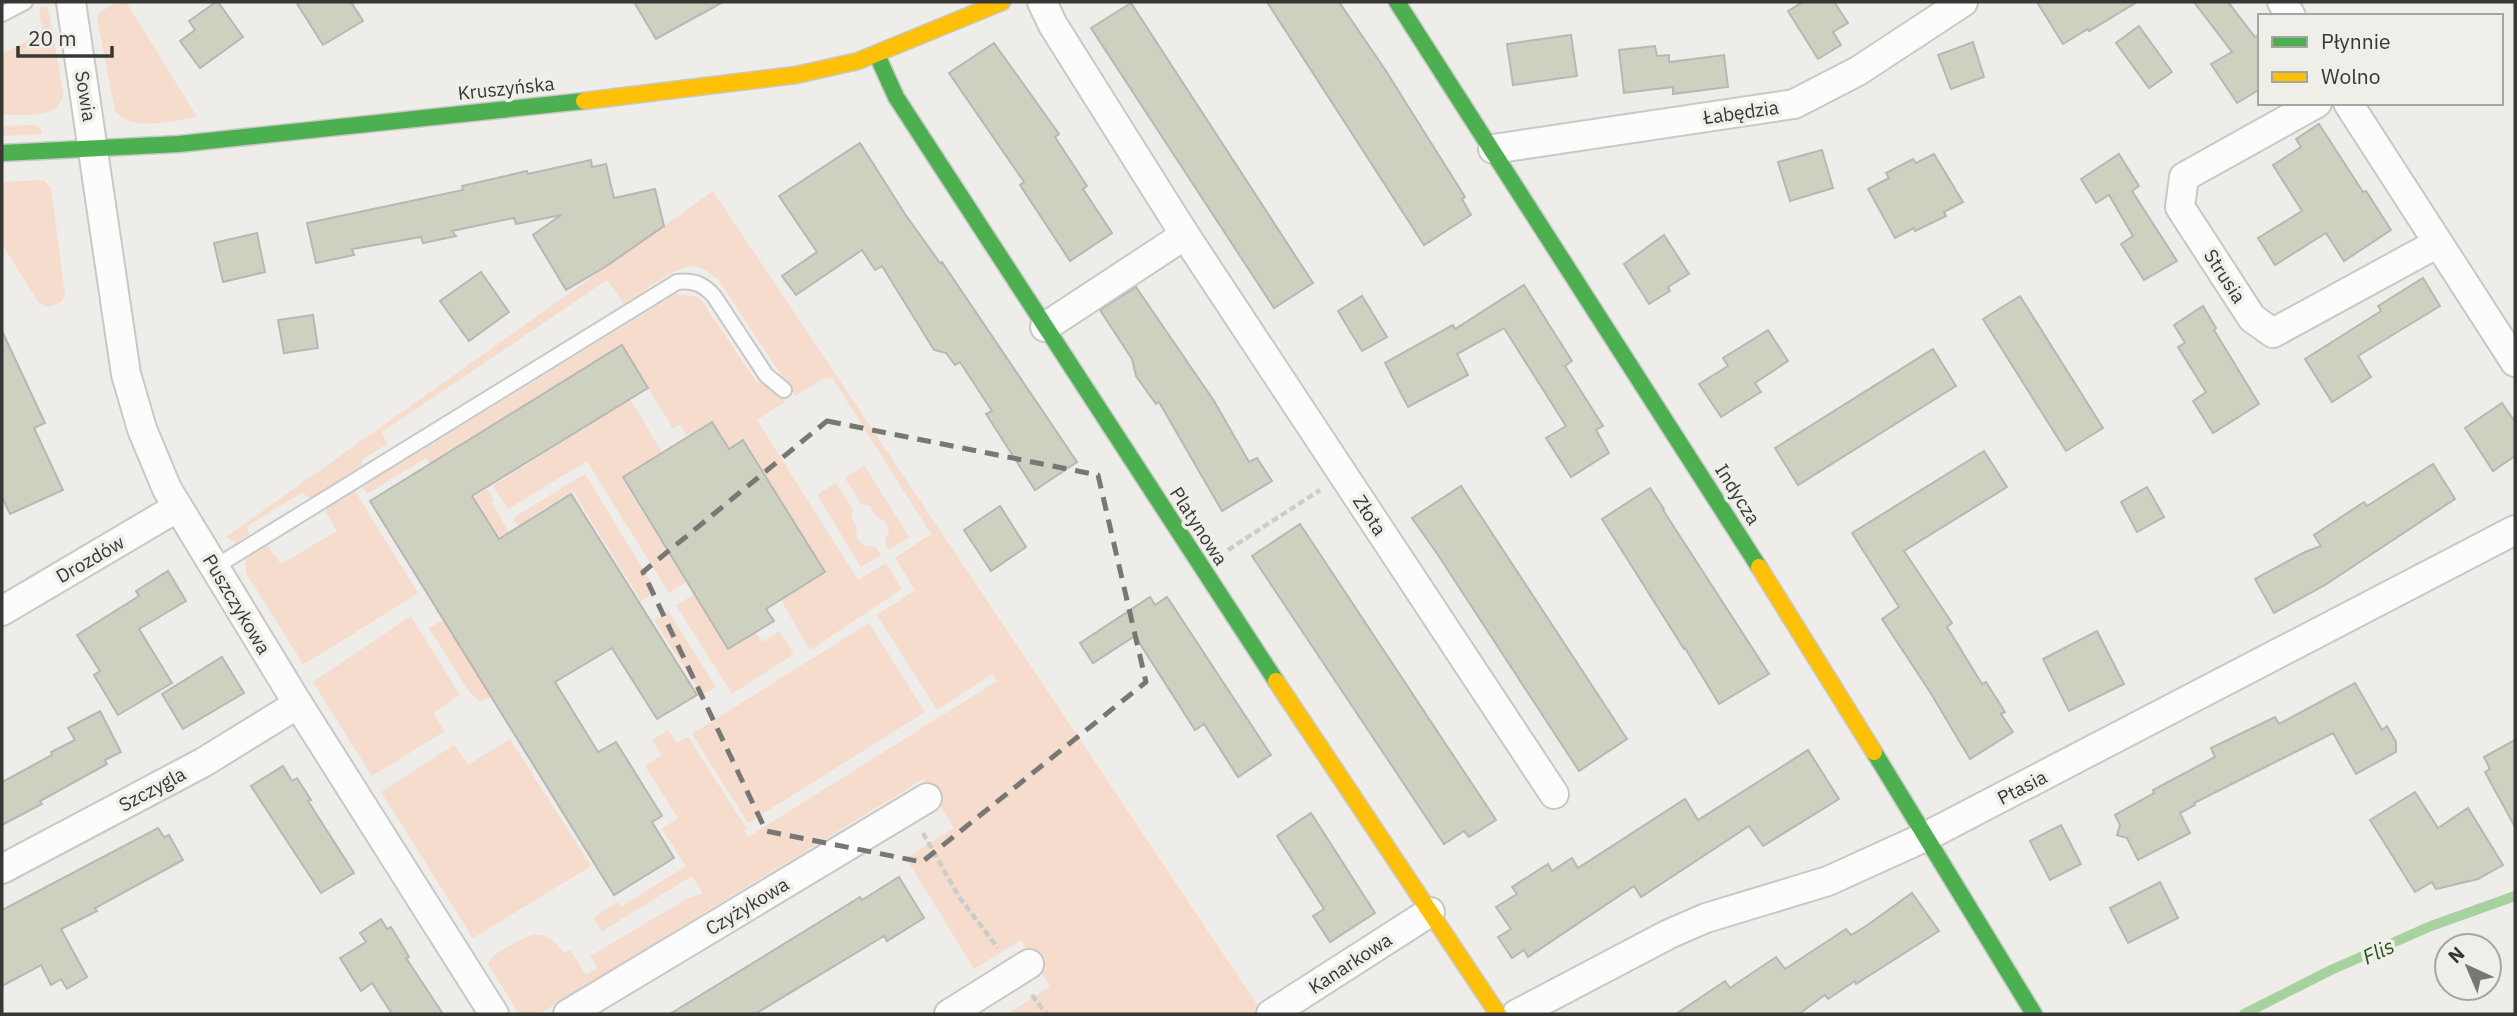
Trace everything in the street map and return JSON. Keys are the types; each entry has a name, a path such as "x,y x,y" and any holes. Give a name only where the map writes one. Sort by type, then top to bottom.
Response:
{"street":[{"name":"Sowia","path":"71,2 94,149"},
{"name":"Kruszyńska","path":"2,153 192,143 713,86 828,69 877,55 1002,2"},
{"name":"Złota","path":"1042,2 1185,236 1554,794"},
{"name":"Indycza","path":"1397,2 1646,386 1927,836 2034,1014"},
{"name":"Łabędzia","path":"1493,149 1794,104 1858,71 1963,2"},
{"name":"Platynowa","path":"877,55 896,97 1200,567 1498,1014"},
{"name":"Strusia","path":"2313,105 2184,177 2180,207 2252,318 2273,333 2438,243"},
{"path":"2349,105 2515,362"},
{"name":"Puszczykowa","path":"94,149 126,374 150,449 167,489 298,704 494,1014"},
{"path":"1045,327 1185,236"},
{"name":"Drozdów","path":"2,611 178,507"},
{"name":"Ptasia","path":"1517,1014 1669,934 1706,918 1828,881 1927,836 2515,530"},
{"name":"Szczygla","path":"2,869 204,762 298,704"},
{"name":"Czyżykowa","path":"568,1014 918,803"},
{"name":"Kanarkowa","path":"1271,1014 1430,912"},
{"path":"949,1014 1023,968"}],"lane":[{"path":"2,14 26,2"},
{"path":"215,567 677,282 689,281 706,287 766,375 784,390"}],"path":[{"path":"1200,567 1343,475"},
{"path":"918,803 959,897 1023,968 1046,1014"}],"highlighted area":[{"path":"827,421 1098,475 1146,682 922,862 766,831 643,572"}],"shaded area":[{"path":"117,2 126,2 197,117 143,123 132,122 115,111 97,17"},
{"path":"42,7 47,7 49,11 63,93 61,102 48,112 39,114 2,115 2,54 40,34 42,27 39,13"},
{"path":"35,125 41,129 42,134 2,136 2,126"},
{"path":"43,180 51,188 65,295 61,302 48,307 39,303 2,244 2,182"},
{"path":"713,191 1260,1009 1252,1014 1007,1014 1050,987 1021,940 974,969 906,858 954,828 923,779 539,1014 519,1014 488,964 497,953 526,937 545,936 564,953 570,950 586,975 597,968 590,956 685,900 703,893 692,876 602,931 593,918 617,902 621,907 686,866 662,829 678,818 645,766 662,755 652,740 668,730 677,743 688,737 747,829 744,831 748,837 997,681 992,674 937,710 877,615 915,590 895,558 931,534 833,379 824,378 795,396 718,279 693,266 668,275 624,304 607,280 382,432 387,444 363,459 362,465 311,498 303,492 247,526 249,534 236,543 226,537"},
{"path":"676,294 695,296 702,301 756,381 780,393 785,402 757,420 858,580 886,563 902,589 810,650 781,600 826,573 744,438 729,447 712,421 687,436 680,424 673,429 622,344 430,463 426,458 367,494 362,487"},
{"path":"630,399 662,452 621,477 686,582 669,593 587,461 508,509 493,486"},
{"path":"864,465 909,537 889,550 885,542 889,531 886,522 875,515 870,506 861,504 845,478"},
{"path":"585,474 656,591 641,601 573,491 530,517 576,595 555,588 513,518"},
{"path":"836,483 853,510 851,516 856,526 857,539 865,546 876,547 881,555 861,567 817,495"},
{"path":"487,489 494,500 491,502 541,585 529,584 474,497"},
{"path":"355,491 418,593 303,664 246,573 245,559 267,545 281,564 337,531 326,513 327,508"},
{"path":"694,595 728,650 756,633 762,642 779,631 794,654 732,694 676,605"},
{"path":"668,611 716,687 702,695 654,620"},
{"path":"411,616 460,695 433,713 445,731 372,776 313,682"},
{"path":"443,620 491,697 481,702 470,693 429,628"},
{"path":"869,623 925,712 748,823 692,734"},
{"path":"510,739 591,866 473,938 381,792 454,745 468,765"}],"building":[{"path":"216,2 243,37 200,68 180,41 195,30 189,21"},
{"path":"296,2 351,2 363,21 323,45"},
{"path":"634,2 723,2 656,39"},
{"path":"1267,2 1339,2 1465,197 1462,199 1471,215 1424,245"},
{"path":"1803,2 1834,2 1848,23 1833,32 1841,45 1818,59 1788,11"},
{"path":"2037,2 2137,2 2063,44"},
{"path":"2194,2 2228,2 2255,37 2258,36 2258,90 2237,103 2211,64 2232,52"},
{"path":"1131,3 1313,283 1274,308 1091,28"},
{"path":"2139,26 2172,72 2149,88 2116,43"},
{"path":"1571,35 1577,76 1513,85 1507,44"},
{"path":"1973,42 1984,77 1951,89 1938,55"},
{"path":"994,43 1059,134 1055,137 1087,186 1083,189 1112,233 1070,261 1020,185 1024,182 949,73"},
{"path":"1655,46 1657,56 1669,55 1669,62 1724,55 1728,87 1673,94 1673,87 1624,93 1619,50"},
{"path":"2319,124 2391,230 2344,261 2326,233 2275,265 2258,238 2302,211 2273,165 2301,147 2296,139"},
{"path":"860,143 905,214 940,263 942,262 1077,462 1035,490 986,414 992,411 960,362 955,365 946,353 934,350 882,266 875,270 862,250 796,295 782,276 817,252 779,196"},
{"path":"1822,150 1833,188 1790,201 1778,162"},
{"path":"1934,154 1963,202 1944,212 1946,216 1895,238 1868,189 1889,178 1886,173 1913,159 1916,163"},
{"path":"2119,154 2139,186 2132,191 2177,261 2144,280 2121,244 2133,236 2109,195 2096,203 2081,179"},
{"path":"591,160 592,167 606,164 614,198 655,189 664,226 566,290 533,235 561,215 516,224 514,218 452,231 456,236 423,243 421,237 352,249 354,255 316,263 307,223 463,190 462,186 527,171 528,174"},
{"path":"257,233 265,272 223,282 214,243"},
{"path":"1664,235 1689,274 1668,287 1670,291 1649,304 1624,264"},
{"path":"481,272 509,312 469,341 440,301"},
{"path":"2423,278 2440,306 2358,356 2371,377 2332,402 2305,359 2381,311 2378,306"},
{"path":"1524,285 1572,361 1565,366 1603,426 1596,430 1609,453 1571,477 1546,438 1566,426 1504,328 1457,354 1468,375 1408,407 1385,363 1453,325 1455,329"},
{"path":"1136,287 1214,401 1249,462 1257,458 1272,481 1222,511 1159,402 1156,404 1136,376 1132,359 1100,310"},
{"path":"1362,296 1387,337 1362,351 1338,311"},
{"path":"2020,296 2103,428 2066,451 1983,319"},
{"path":"2203,306 2216,328 2214,330 2259,404 2213,433 2193,401 2206,392 2178,347 2185,343 2174,325"},
{"path":"313,315 318,348 284,353 278,320"},
{"path":"1768,330 1788,361 1755,383 1761,392 1721,417 1699,384 1728,366 1723,358"},
{"path":"2,331 45,423 34,428 63,490 10,514 2,497"},
{"path":"622,345 648,388 472,496 499,539 571,494 697,695 657,719 612,648 555,682 598,752 616,742 662,816 652,822 674,858 614,895 370,501"},
{"path":"1933,349 1956,386 1798,485 1775,448"},
{"path":"2502,403 2515,422 2515,456 2493,471 2465,428"},
{"path":"712,422 729,449 743,440 825,572 766,609 774,621 728,649 623,477"},
{"path":"1984,451 2007,487 1904,551 1952,623 1947,627 1982,684 1986,682 2005,712 2001,714 2013,732 1970,759 1882,619 1899,607 1852,533"},
{"path":"2433,464 2455,499 2325,585 2274,613 2255,579 2321,546 2314,535 2364,502 2367,506"},
{"path":"1461,486 1627,739 1579,771 1412,518"},
{"path":"2147,487 2164,517 2137,532 2121,502"},
{"path":"1650,488 1769,674 1719,704 1602,519"},
{"path":"1000,506 1026,547 991,571 964,530"},
{"path":"1300,524 1496,820 1469,837 1464,831 1444,844 1252,556"},
{"path":"168,571 186,601 139,629 172,683 118,715 94,675 100,671 77,635 139,596 136,591"},
{"path":"1150,597 1155,605 1167,597 1271,755 1238,777 1204,724 1195,730 1135,636 1093,663 1080,643"},
{"path":"2097,631 2124,684 2069,711 2043,659"},
{"path":"222,657 244,693 183,729 162,694"},
{"path":"2355,683 2382,730 2387,726 2396,742 2396,752 2356,774 2333,733 2194,803 2195,805 2180,813 2190,833 2138,860 2127,838 2117,835 2120,825 2115,815 2154,793 2153,790 2215,757 2211,748 2275,717 2279,724"},
{"path":"100,711 121,752 105,760 107,764 40,801 42,804 2,825 2,782 75,740 68,728"},
{"path":"2515,740 2515,827 2485,772 2490,769 2484,757"},
{"path":"1808,750 1839,799 1763,846 1749,826 1641,897 1634,886 1528,957 1524,950 1512,958 1498,937 1511,929 1496,907 1517,894 1512,887 1548,864 1552,871 1572,858 1578,868 1685,799 1698,820"},
{"path":"283,766 292,781 297,778 311,800 308,801 354,873 321,893 251,786"},
{"path":"2415,792 2438,828 2468,808 2503,865 2478,879 2436,889 2432,882 2415,892 2370,820"},
{"path":"1311,813 1375,913 1330,942 1313,916 1324,909 1277,836"},
{"path":"2061,825 2081,864 2050,880 2030,841"},
{"path":"158,828 164,837 169,835 183,860 61,929 87,977 67,989 61,979 51,985 41,965 2,986 2,910"},
{"path":"899,877 924,918 887,941 884,936 755,1014 670,1014 860,897 862,900"},
{"path":"2160,882 2178,918 2128,943 2110,908"},
{"path":"1912,893 1939,931 1856,984 1855,981 1828,999 1825,995 1799,1014 1676,1014 1725,981 1730,988 1776,957 1785,969 1846,929 1851,935"},
{"path":"381,919 387,929 391,927 409,957 406,958 443,1014 392,1014 372,983 361,991 340,958 366,942 360,933"}],"waterway":[{"name":"Flis","path":"2244,1014 2331,970 2431,926 2515,896"}],"traffic: fast":[{"path":"1397,2 1759,567"},
{"path":"877,55 896,97 1276,681"},
{"path":"2,153 179,144 584,101"},
{"path":"1874,752 2034,1014"}],"traffic: slow":[{"path":"584,101 796,75 858,61 1002,2"},
{"path":"1759,567 1874,752"},
{"path":"1276,681 1498,1014"}]}
